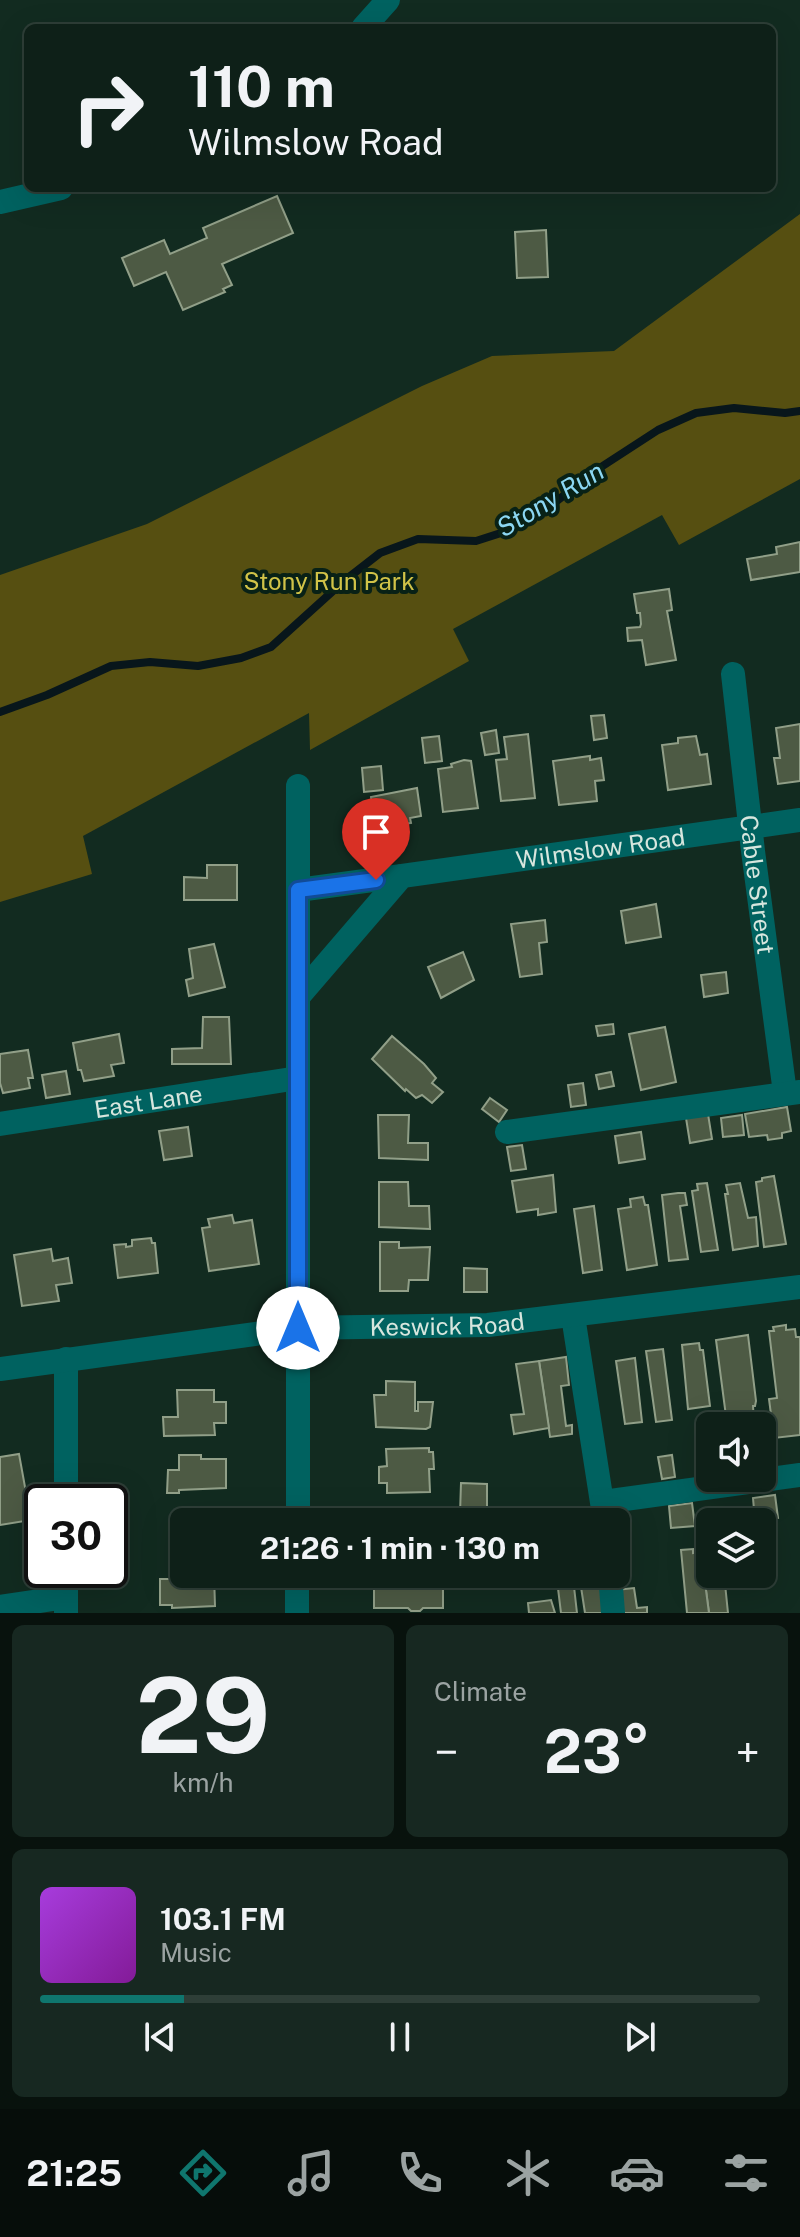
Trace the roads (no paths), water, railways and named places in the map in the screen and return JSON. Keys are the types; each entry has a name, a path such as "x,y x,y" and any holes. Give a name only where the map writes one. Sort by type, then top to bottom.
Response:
{"street":[{"path":"367,24 388,0"},
{"path":"0,202 44,192"},
{"name":"Cable Street","path":"733,674 750,827 793,1092"},
{"path":"298,786 298,1508"},
{"name":"Wilmslow Road","path":"298,890 800,820"},
{"path":"298,997 402,876"},
{"name":"East Lane","path":"0,1124 298,1078"},
{"path":"507,1132 793,1092"},
{"name":"Keswick Road","path":"0,1369 298,1328 488,1325 800,1287"},
{"path":"573,1316 603,1508"},
{"path":"66,1359 66,1484"},
{"path":"625,1508 800,1475"},
{"path":"297,1588 297,1613"},
{"path":"611,1588 613,1613"},
{"path":"0,1607 66,1605"}],"waterway":[{"name":"Stony Run","path":"0,712 111,666 150,662 198,666 241,658 271,647 380,553 418,539 476,541 510,530 549,507 598,469 658,430 696,413 734,408 785,413 800,411"}],"park label":[{"name":"Stony Run Park","path":"329,581"}]}
